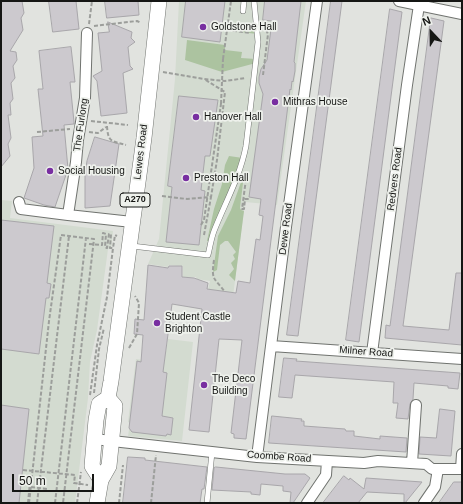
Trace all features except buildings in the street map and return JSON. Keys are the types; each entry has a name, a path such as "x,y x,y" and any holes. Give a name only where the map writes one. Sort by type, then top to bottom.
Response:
{"main road":[{"name":"Lewes Road","path":"101,480 92,466 94,439 99,404 131,235 144,138 159,1"},
{"name":"Lewes Road","path":"97,503 101,480 109,466 115,406 101,399"}],"street":[{"name":"Dewe Road","path":"257,457 317,1"},
{"path":"399,1 462,14"},
{"name":"Redvers Road","path":"372,353 419,5"},
{"name":"The Furlong","path":"68,215 85,98 88,33"},
{"path":"19,202 21,209 68,215 131,235"},
{"name":"Milner Road","path":"271,346 462,359"},
{"path":"412,463 416,405"},
{"name":"Coombe Road","path":"94,439 257,457 364,463 378,461 426,464 432,469 461,469"},
{"path":"461,469 462,454"},
{"path":"307,503 324,479 327,461"},
{"path":"424,503 435,487 438,469"}],"lane":[{"path":"243,10 244,1"},
{"path":"131,235 208,255 214,232 227,204 243,158 257,54 254,1"},
{"path":"207,503 212,452"}],"path":[{"path":"92,1 89,27 137,21 141,22"},
{"path":"201,225 204,220 221,104 224,59 231,1"},
{"path":"227,30 257,34"},
{"path":"151,71 225,81 242,78"},
{"path":"203,241 217,160 225,92 204,79"},
{"path":"99,121 105,122 107,125 128,125"},
{"path":"89,132 98,133 107,125"},
{"path":"107,125 108,137 110,140 126,145"},
{"path":"37,132 73,129"},
{"path":"246,176 242,209 244,209 246,199 249,199"},
{"path":"162,196 187,199 211,197"},
{"path":"89,244 102,245 103,233 106,234 105,247 108,248 108,234 111,234 110,248 113,248"},
{"path":"28,503 61,235 94,239 63,503"},
{"path":"90,398 97,345 107,297 115,236 131,235"},
{"path":"37,503 69,236"},
{"path":"55,503 86,238"},
{"path":"214,256 212,273 214,280 225,292"},
{"path":"101,399 99,349 105,324"},
{"path":"151,503 157,446"},
{"path":"78,503 81,469"},
{"path":"23,470 75,476 75,482"},
{"path":"28,503 33,470"},
{"path":"31,487 47,489"}],"shaded area":[{"path":"179,1 306,1 277,205 245,202 230,320 208,290 210,281 197,279 196,277 183,277 183,266 169,265 168,267 148,264 159,239 175,79"},
{"path":"1,200 12,201 10,218 113,231 111,249 108,249 97,330 90,362 88,398 75,503 1,503"},
{"path":"168,339 193,342 182,441 128,436 130,423 128,422 136,359 164,363"}],"green space":[{"path":"234,22 256,25 257,34 233,31"},
{"path":"187,40 225,45 225,50 242,52 241,58 256,59 256,63 222,72 185,60"},
{"path":"229,156 243,158 212,242 207,241 214,209 222,184 225,165"},
{"path":"244,174 240,208 244,211 235,281 229,275 234,269 231,263 235,259 233,255 236,252 228,241 225,241 220,245 217,270 213,272 218,236 231,210"}],"place":[{"name":"Goldstone Hall","path":"203,27"},
{"name":"Mithras House","path":"275,102"},
{"name":"Hanover Hall","path":"196,117"},
{"name":"Social Housing","path":"50,171"},
{"name":"Preston Hall","path":"186,178"},
{"name":"Student Castle Brighton","path":"157,323"},
{"name":"The Deco Building","path":"204,385"}]}
